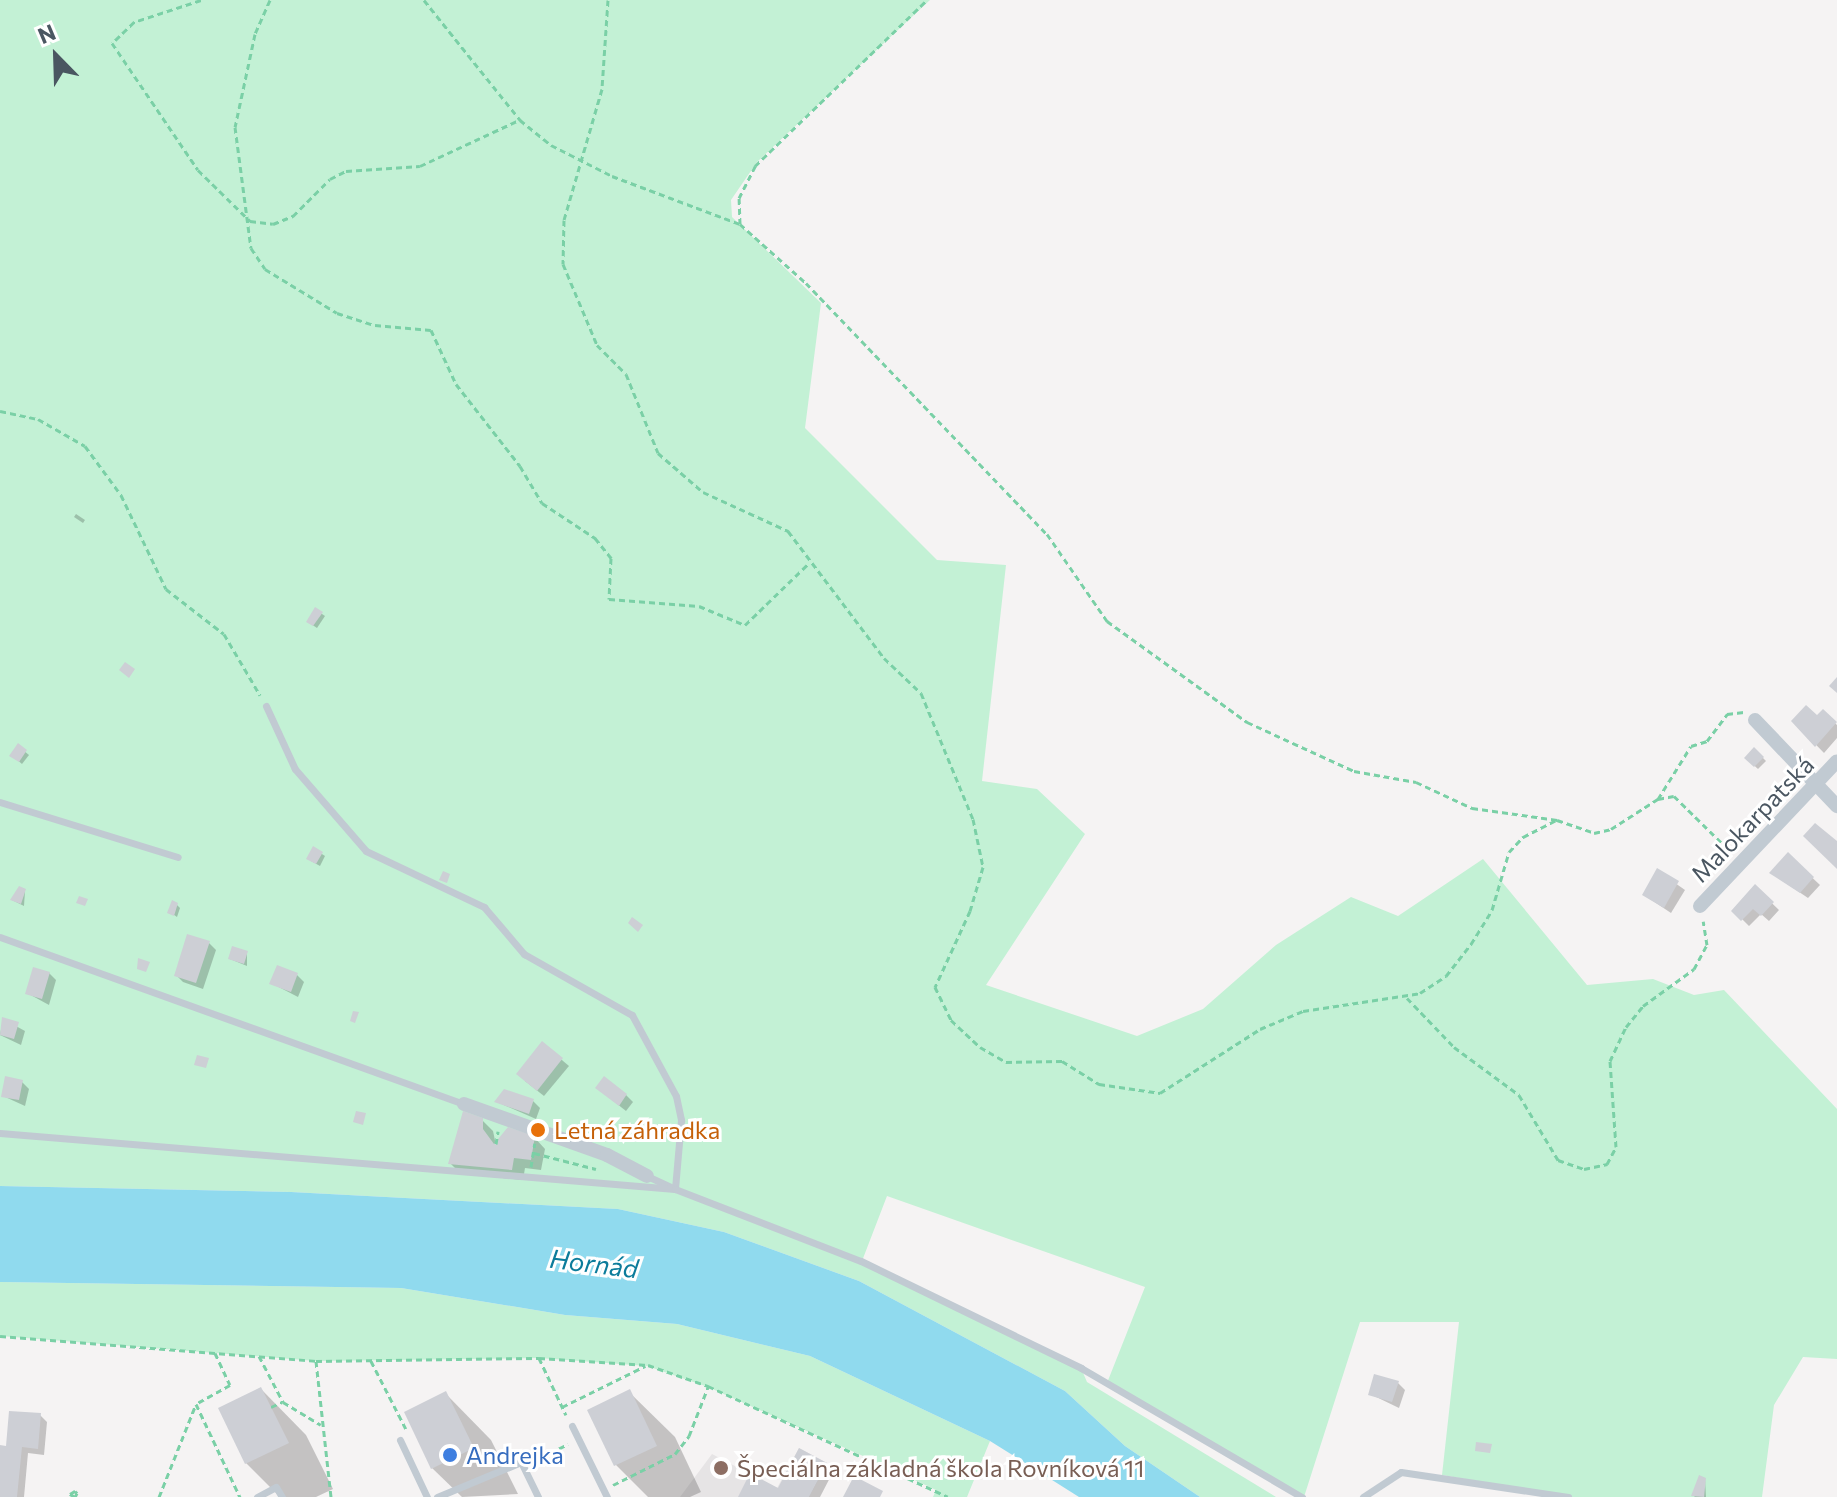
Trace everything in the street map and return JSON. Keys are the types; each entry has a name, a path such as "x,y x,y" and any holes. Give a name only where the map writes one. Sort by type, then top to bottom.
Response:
{"street":[{"path":"1755,720 1837,806"},
{"name":"Malokarpatská","path":"1700,906 1837,761"},
{"path":"464,1104 607,1155 647,1176"}],"lane":[{"path":"266,706 295,769 366,851 484,907 524,954 632,1015 676,1096 681,1120 675,1189"},
{"path":"0,802 178,857"},
{"path":"0,937 464,1104"},
{"path":"0,1133 675,1189"},
{"path":"647,1176 861,1261 1081,1368 1302,1497"},
{"path":"572,1426 605,1493"},
{"path":"400,1440 427,1497"},
{"path":"437,1497 450,1496 523,1466 538,1497"},
{"path":"1363,1497 1401,1472 1568,1497"},
{"path":"257,1497 276,1487 282,1497"}],"path":[{"path":"201,0 134,22 112,43 198,170 250,221 273,224 293,216 330,179 346,171 420,166 520,120"},
{"path":"270,0 255,34 235,127 250,221 251,248 265,269 337,313 375,325 431,330 456,384 520,466 542,503 595,538 611,558 609,599 699,606 745,625 809,563"},
{"path":"424,0 520,120 584,163 740,224 806,283 1047,534 1107,621 1213,700 1231,706 1247,722 1354,771 1416,782 1472,808 1557,820 1594,833 1611,829 1658,799 1674,796 1737,857"},
{"path":"608,0 602,89 584,163 564,220 563,264 597,345 626,374 658,453 703,492 788,531 809,563 884,658 921,693 973,819 983,867 970,911 935,987 951,1020 980,1047 1006,1062 1062,1061 1099,1084 1160,1093 1260,1029 1303,1011 1407,998 1446,976 1471,944 1492,910 1509,852 1523,837 1557,820"},
{"path":"740,224 739,198 755,166 927,0"},
{"path":"0,411 38,419 85,446 121,495 166,589 224,634 266,706"},
{"path":"1658,799 1691,746 1707,741 1727,714 1742,710 1755,720"},
{"path":"1407,998 1454,1047 1519,1095 1558,1160 1584,1169 1607,1164 1616,1147 1610,1061 1626,1027 1643,1006 1694,969 1707,945 1700,906"},
{"path":"530,1172 537,1136"},
{"path":"534,1153 603,1170"},
{"path":"0,1336 316,1361 539,1358 648,1365 708,1386 948,1497"},
{"path":"159,1497 196,1404 230,1385 215,1353"},
{"path":"259,1356 283,1402 323,1426"},
{"path":"539,1358 572,1426"},
{"path":"371,1360 409,1436"},
{"path":"316,1361 331,1497"},
{"path":"562,1407 648,1365"},
{"path":"605,1493 675,1454 689,1436 708,1386"},
{"path":"271,1407 283,1402"},
{"path":"196,1404 240,1497"},
{"path":"523,1466 578,1439"},
{"path":"933,1497 936,1490"}],"shaded area":[{"name":"Špeciálna základná škola Rovníková 11","path":"799,1448 827,1463 809,1497 680,1497 712,1454 777,1488"}],"green space":[{"path":"0,0 930,0 757,162 731,200 732,217 821,303 805,428 937,560 1006,565 982,781 1037,789 1085,834 986,985 1137,1036 1203,1009 1276,945 1351,897 1398,916 1483,859 1587,985 1653,979 1694,995 1724,990 1837,1109 1837,1359 1803,1357 1774,1405 1762,1497 1569,1497 1442,1475 1459,1322 1360,1322 1304,1497 1107,1383 1145,1287 887,1196 862,1261 1081,1368 1087,1382 1276,1497 1200,1497 1125,1446 1065,1391 859,1281 724,1232 618,1209 291,1192 0,1186"},
{"path":"0,1282 401,1288 565,1315 677,1324 810,1356 990,1441 967,1497 933,1497 936,1490 872,1460 708,1387 647,1366 539,1358 316,1361 0,1336"}],"water":[{"name":"Hornád","path":"0,1186 291,1192 618,1209 724,1232 859,1281 1065,1391 1125,1446 1200,1497 1079,1497 990,1441 810,1356 677,1324 565,1315 401,1288 0,1282"}],"building":[{"path":"315,607 323,612 313,626 306,622"},
{"path":"125,662 135,669 129,678 119,670"},
{"path":"1837,677 1837,693 1829,686"},
{"path":"1806,705 1817,715 1823,709 1837,722 1815,747 1791,721"},
{"path":"18,743 27,750 19,762 9,756"},
{"path":"1754,747 1764,757 1754,767 1744,758"},
{"path":"1815,823 1837,841 1837,869 1803,836"},
{"path":"313,846 323,852 316,864 306,859"},
{"path":"1788,852 1814,877 1800,893 1769,873"},
{"path":"1657,868 1679,881 1664,908 1642,895"},
{"path":"443,871 450,874 447,883 439,880"},
{"path":"1755,884 1774,902 1761,916 1753,909 1741,921 1731,911"},
{"path":"19,886 26,889 21,904 10,900"},
{"path":"79,896 88,899 85,906 76,903"},
{"path":"172,900 178,903 174,916 167,913"},
{"path":"632,917 643,925 638,932 628,923"},
{"path":"187,934 210,941 196,983 174,976"},
{"path":"232,946 248,951 244,964 228,959"},
{"path":"138,958 150,962 146,972 137,969"},
{"path":"277,965 298,973 291,992 269,984"},
{"path":"33,967 50,972 42,999 25,994"},
{"path":"353,1011 359,1012 355,1023 350,1021"},
{"path":"2,1017 19,1022 14,1039 0,1035"},
{"path":"542,1041 563,1058 537,1091 516,1074"},
{"path":"197,1055 209,1058 206,1068 194,1065"},
{"path":"5,1076 23,1080 19,1100 1,1097"},
{"path":"604,1076 627,1094 619,1106 595,1088"},
{"path":"504,1089 534,1099 529,1114 494,1102"},
{"path":"356,1111 366,1113 363,1125 353,1122"},
{"path":"463,1111 483,1118 483,1129 494,1144 508,1127 535,1136 531,1160 514,1158 512,1170 448,1164"},
{"path":"1374,1374 1399,1381 1392,1402 1368,1395"},
{"path":"261,1387 289,1443 245,1464 218,1408"},
{"path":"630,1389 657,1446 614,1466 587,1410"},
{"path":"446,1391 474,1448 431,1469 404,1412"},
{"path":"9,1411 41,1413 38,1449 22,1447 17,1497 0,1497 0,1445 6,1446"},
{"path":"1476,1442 1492,1444 1490,1453 1475,1451"},
{"path":"799,1448 827,1463 809,1497 738,1497 750,1473 778,1488"},
{"path":"1699,1475 1706,1478 1704,1497 1691,1496"},
{"name":"Špeciálna základná škola Rovníková 11","path":"854,1476 883,1491 880,1497 843,1497"}],"place":[{"name":"Letná záhradka","path":"538,1130"},
{"name":"Andrejka","path":"450,1455"},
{"name":"Špeciálna základná škola Rovníková 11","path":"721,1468"}]}
